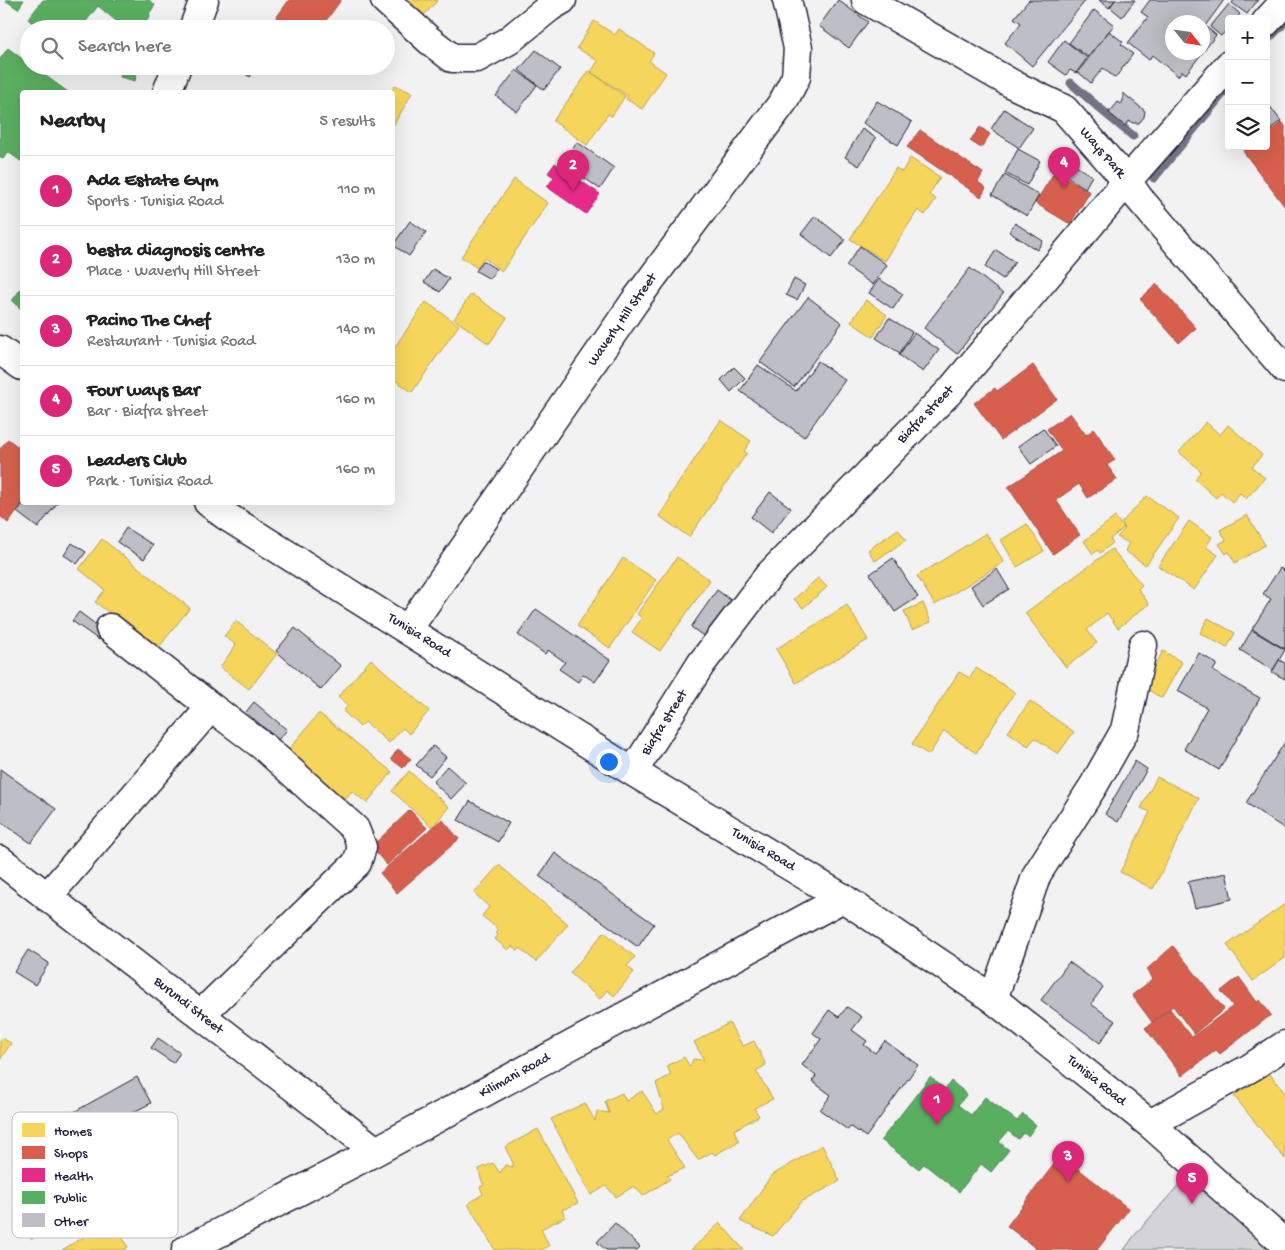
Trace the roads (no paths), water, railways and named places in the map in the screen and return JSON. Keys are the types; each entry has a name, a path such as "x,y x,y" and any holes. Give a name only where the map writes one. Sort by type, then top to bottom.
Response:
{"street":[{"path":"196,20 204,0"},
{"path":"385,0 452,58 477,58 508,41 550,7 562,0"},
{"name":"Waverly Hill Street","path":"408,629 635,301 783,102 796,77 798,48 787,0"},
{"name":"Ways Park","path":"866,0 1014,85 1064,110 1127,181 1138,197 1285,370"},
{"path":"1270,18 1285,1"},
{"name":"Biafra street","path":"634,772 701,664 770,575 950,391 1127,181 1225,70"},
{"path":"168,90 174,75"},
{"path":"0,350 20,365"},
{"name":"Tunisia Road","path":"212,505 226,516 634,772 842,898 993,998 1150,1124 1285,1244"},
{"path":"110,628 264,747 356,829 362,846 357,863 200,1015"},
{"path":"993,998 1037,874 1094,785 1125,730 1143,645"},
{"path":"47,897 211,707"},
{"name":"Burundi Street","path":"0,860 376,1151"},
{"name":"Kilimani Road","path":"186,1250 376,1151 842,898"},
{"path":"1150,1124 1250,1068 1285,1044"}],"waterway":[{"path":"1270,37 1285,22"},
{"path":"1071,83 1133,136"},
{"path":"1154,178 1225,91"}],"place":[{"name":"Four ways Bar","path":"1064,188"},
{"name":"besta diagnosis centre","path":"573,191"},
{"name":"Ada Estate Gym","path":"937,1125"},
{"name":"Pacino The Chef","path":"1068,1182"},
{"name":"Leaders Club","path":"1192,1204"}]}
